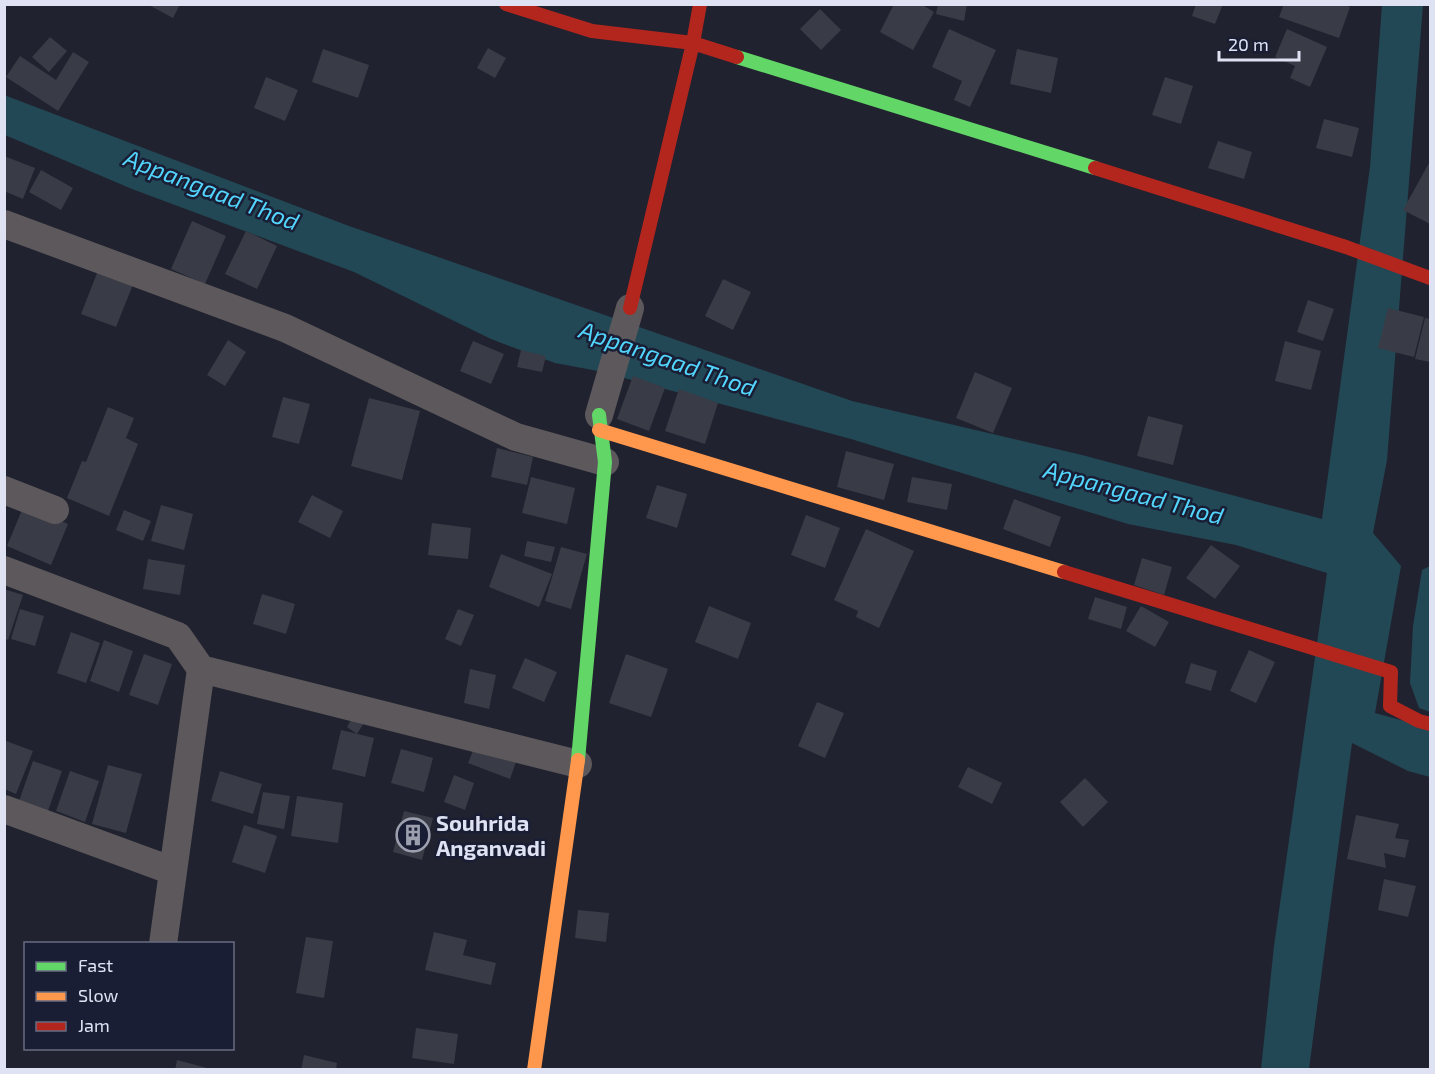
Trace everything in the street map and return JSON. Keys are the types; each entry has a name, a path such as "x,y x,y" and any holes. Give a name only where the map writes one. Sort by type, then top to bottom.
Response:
{"street":[{"path":"506,4 592,31 693,43 1346,247 1431,278"},
{"path":"534,1070 578,764 605,462 599,423 630,308 693,43 700,4"},
{"path":"4,224 285,328 516,437 605,462"},
{"path":"599,423 1391,672 1390,706 1419,721 1431,724"},
{"path":"4,490 55,510"},
{"path":"4,570 178,636 201,669 578,764"},
{"path":"163,942 201,669"},
{"path":"4,809 173,871"}],"water":[{"name":"Appangaad Thod","path":"1382,5 1423,5 1387,460 1373,533 1401,566 1375,713 1430,728 1430,777 1408,771 1352,743 1309,1069 1261,1069 1274,946 1327,573 1236,545 1128,524 851,439 598,371 555,363 491,339 354,272 132,189 5,135 4,95 349,226 852,401 1082,455 1322,519 1370,167"},
{"path":"1430,566 1430,712 1419,708 1410,683 1413,626 1422,570"}],"building":[{"path":"147,4 180,4 173,18"},
{"path":"894,4 921,4 934,12 913,50 880,32"},
{"path":"938,4 967,4 964,21 936,14"},
{"path":"1196,4 1223,4 1215,24 1192,16"},
{"path":"1284,4 1343,4 1350,7 1339,38 1279,17"},
{"path":"820,9 841,30 821,50 800,29"},
{"path":"949,29 996,50 970,107 954,100 962,81 932,67"},
{"path":"1287,29 1327,47 1310,87 1290,78 1295,66 1275,57"},
{"path":"50,37 67,51 49,72 32,57"},
{"path":"488,48 506,58 495,78 477,68"},
{"path":"323,49 369,65 358,98 312,82"},
{"path":"1017,49 1058,58 1051,93 1010,84"},
{"path":"73,52 89,62 58,111 6,77 20,56 56,80"},
{"path":"266,77 298,90 285,121 254,108"},
{"path":"1165,77 1193,86 1181,124 1152,115"},
{"path":"1324,119 1359,128 1352,157 1316,148"},
{"path":"1218,141 1252,152 1244,179 1208,168"},
{"path":"4,156 35,168 23,199 4,191"},
{"path":"1430,163 1430,224 1403,210"},
{"path":"41,170 73,188 61,210 29,192"},
{"path":"192,221 226,236 205,284 171,269"},
{"path":"246,231 277,246 257,289 225,274"},
{"path":"99,268 134,282 116,327 81,314"},
{"path":"723,279 751,292 733,330 705,316"},
{"path":"1308,300 1334,309 1323,341 1297,332"},
{"path":"1388,308 1424,317 1414,357 1378,348"},
{"path":"1425,318 1430,319 1430,362 1415,359"},
{"path":"228,340 246,352 225,386 207,375"},
{"path":"473,341 504,354 491,384 460,371"},
{"path":"1285,341 1321,351 1311,390 1275,381"},
{"path":"521,350 546,356 542,372 517,367"},
{"path":"975,372 1012,388 993,433 956,418"},
{"path":"633,376 665,388 649,431 617,419"},
{"path":"679,389 718,403 705,444 665,431"},
{"path":"283,397 310,404 299,444 272,437"},
{"path":"369,398 420,411 402,480 351,466"},
{"path":"108,407 134,418 126,438 138,444 109,516 67,498 82,461 86,462"},
{"path":"1148,416 1183,425 1173,465 1137,456"},
{"path":"497,448 533,457 527,485 491,477"},
{"path":"846,451 894,464 884,500 837,487"},
{"path":"531,477 575,488 567,524 522,513"},
{"path":"912,477 952,484 947,510 907,502"},
{"path":"657,485 687,494 677,528 646,518"},
{"path":"312,495 343,511 330,538 298,522"},
{"path":"1014,499 1061,517 1050,547 1003,529"},
{"path":"24,505 68,524 51,565 7,546"},
{"path":"161,505 193,514 184,550 151,541"},
{"path":"124,510 151,521 143,541 116,530"},
{"path":"806,515 840,528 825,568 791,555"},
{"path":"432,523 471,528 468,559 428,555"},
{"path":"866,529 914,551 879,628 856,617 858,611 834,600"},
{"path":"527,541 555,547 551,562 524,556"},
{"path":"1211,545 1240,566 1215,599 1186,578"},
{"path":"561,547 587,554 571,609 545,601"},
{"path":"501,554 552,574 539,607 489,587"},
{"path":"1142,558 1172,567 1164,595 1134,585"},
{"path":"148,559 185,565 180,595 143,589"},
{"path":"4,589 23,595 8,640 4,638"},
{"path":"262,594 295,604 286,634 253,624"},
{"path":"1095,597 1127,607 1121,629 1088,619"},
{"path":"709,606 751,623 738,659 695,642"},
{"path":"1141,606 1169,622 1155,647 1126,631"},
{"path":"20,609 44,616 35,646 11,639"},
{"path":"458,609 474,615 461,646 445,639"},
{"path":"71,632 100,643 86,683 57,673"},
{"path":"104,640 133,651 119,692 90,681"},
{"path":"1249,650 1275,662 1256,703 1230,691"},
{"path":"144,654 172,664 158,705 129,695"},
{"path":"626,654 668,669 651,717 609,703"},
{"path":"525,658 557,672 544,702 512,688"},
{"path":"1191,663 1217,671 1211,691 1185,683"},
{"path":"470,669 496,675 489,709 464,703"},
{"path":"817,702 844,713 825,758 798,746"},
{"path":"356,711 367,718 357,734 347,727"},
{"path":"341,730 374,738 365,777 332,769"},
{"path":"6,741 33,751 16,794 4,789"},
{"path":"476,743 517,759 510,779 468,763"},
{"path":"401,749 433,758 424,792 391,783"},
{"path":"33,761 62,771 48,811 19,801"},
{"path":"108,765 142,774 126,833 92,824"},
{"path":"968,767 1002,783 992,804 958,787"},
{"path":"70,771 99,781 85,822 56,811"},
{"path":"220,771 262,784 253,814 211,801"},
{"path":"454,775 474,783 465,810 444,802"},
{"path":"1085,778 1108,802 1083,827 1060,802"},
{"path":"263,792 290,796 284,829 257,824"},
{"path":"297,796 343,803 338,843 291,836"},
{"name":"Souhrida Anganvadi","path":"404,811 433,818 422,860 393,852"},
{"path":"1356,815 1399,824 1395,838 1409,840 1405,858 1384,853 1386,868 1347,859"},
{"path":"244,825 277,836 265,873 232,862"},
{"path":"1384,879 1416,886 1408,917 1378,910"},
{"path":"578,910 609,913 606,942 575,938"},
{"path":"434,932 467,940 463,955 496,963 491,985 425,970"},
{"path":"306,937 333,941 324,998 296,993"},
{"path":"416,1028 458,1034 454,1064 412,1058"},
{"path":"304,1055 337,1063 336,1070 301,1070"},
{"path":"177,1060 211,1069 211,1070 175,1070"}],"traffic: fast":[{"path":"737,57 1095,168"},
{"path":"578,760 605,462 599,415"}],"traffic: slow":[{"path":"599,430 1064,572"},
{"path":"534,1070 578,760"}],"traffic: jam":[{"path":"506,4 592,31 693,43 737,57"},
{"path":"630,308 693,43 700,4"},
{"path":"1095,168 1346,247 1430,278"},
{"path":"1064,572 1391,672 1390,706 1430,724"}],"place":[{"name":"Souhrida Anganvadi","path":"413,835"}]}
